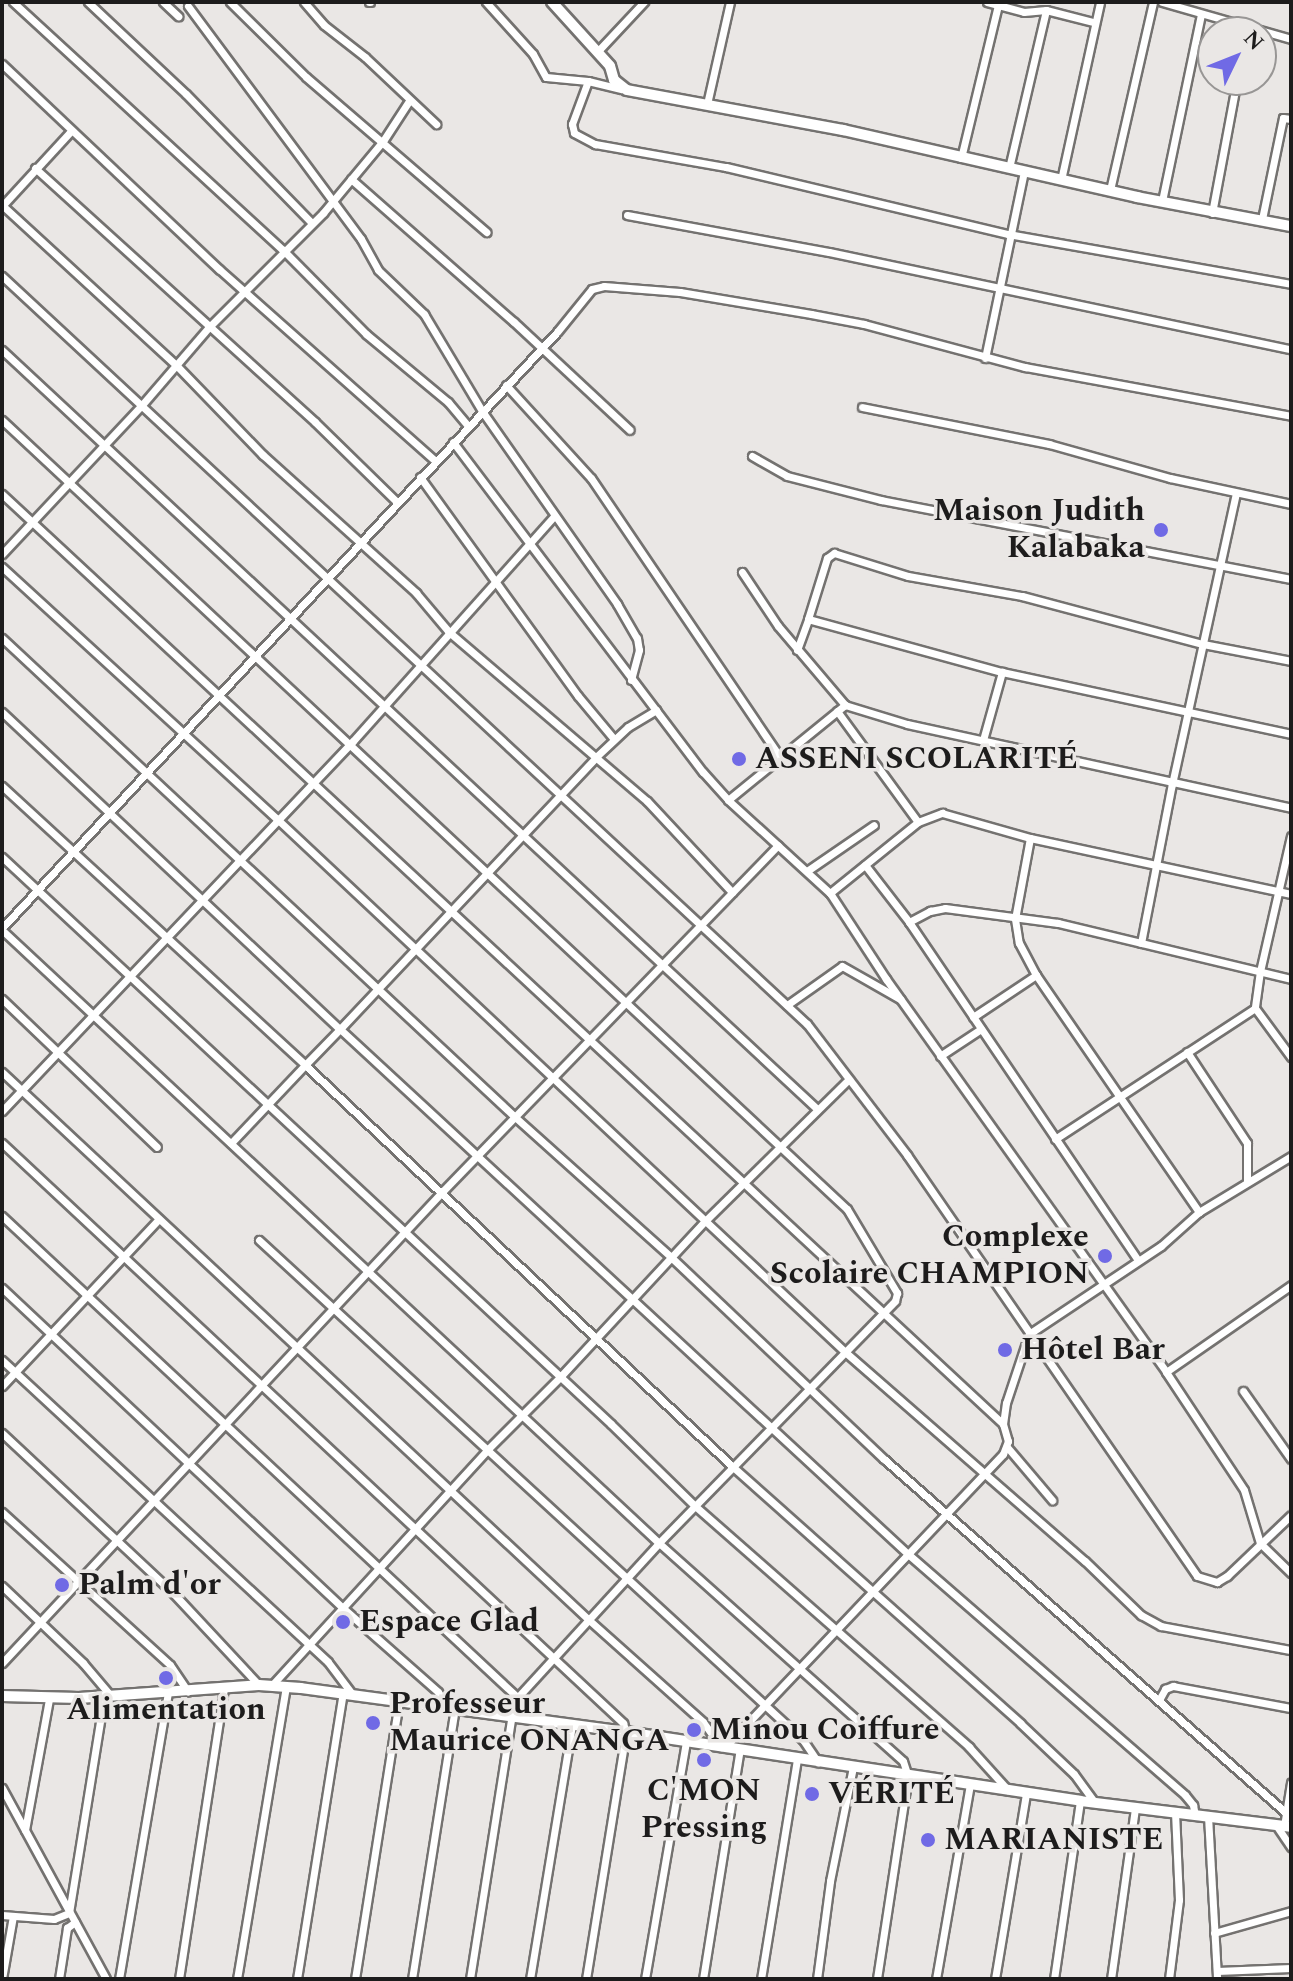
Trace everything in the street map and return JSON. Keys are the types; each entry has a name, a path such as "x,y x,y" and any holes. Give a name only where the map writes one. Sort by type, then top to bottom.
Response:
{"main road":[{"path":"552,2 610,66 614,80 627,90 843,130 1212,213 1291,226"},
{"path":"2,1696 49,1699 259,1685 286,1687 572,1724 1080,1801 1284,1826"}],"street":[{"path":"13,2 283,250 366,334 448,402 468,426"},
{"path":"88,2 186,94 312,223"},
{"path":"230,2 306,77 486,232"},
{"path":"304,2 324,25 365,57 436,124"},
{"path":"486,2 533,54 546,77 588,81 627,90"},
{"path":"629,2 636,9"},
{"path":"597,52 644,2"},
{"path":"707,104 730,2"},
{"path":"987,2 1024,12 1046,10 1093,22"},
{"path":"1061,180 1093,22 1100,2"},
{"path":"1110,190 1153,2"},
{"path":"1162,2 1207,16"},
{"path":"164,3 178,16"},
{"path":"961,158 998,5"},
{"path":"188,6 331,203 361,239 388,282 424,314 482,411 637,638 639,650 631,680"},
{"path":"1009,168 1046,10"},
{"path":"1162,201 1201,14"},
{"path":"2,64 246,292 434,460"},
{"path":"588,81 572,124 574,133 595,144 726,167 1008,234 1291,284"},
{"path":"1212,213 1234,96"},
{"path":"2,554 107,444 209,327 331,203 383,141 409,101"},
{"path":"1262,219 1283,118 1291,119"},
{"path":"71,131 2,205 177,366 263,455 416,593 449,632 597,756 686,840 732,892"},
{"path":"35,168 396,501"},
{"path":"985,358 1008,234 1024,171"},
{"path":"351,179 630,430"},
{"path":"627,215 829,252 1291,349"},
{"path":"2,276 815,1034 907,1155 1197,1576 1217,1582 1291,1515"},
{"path":"877,1979 908,1776 894,1752 659,1543 2,929 592,289 604,286 680,292 864,324 985,358 1291,416"},
{"path":"2,350 107,444 384,707 817,1109"},
{"path":"506,385 591,478 780,757"},
{"path":"862,407 1049,444 1236,494 1291,504"},
{"path":"2,420 348,745 488,870 855,1218 865,1243 897,1293 895,1301 659,1543 517,1697 470,1979"},
{"path":"453,442 631,680 728,800 830,893 900,999 1166,1372 1244,1490 1260,1543 1291,1573"},
{"path":"752,456 787,476 881,500 1291,579"},
{"path":"420,477 578,696 614,739"},
{"path":"2,494 313,779 449,911 1003,1424"},
{"path":"1141,943 1172,784 1236,494"},
{"path":"2,1111 384,707 554,516"},
{"path":"797,650 827,558 834,553 908,576 1022,596 1203,644 1291,661"},
{"path":"2,567 554,1076 844,1351 1150,1621 1291,1650"},
{"path":"742,572 797,650 845,705 907,724 1291,808"},
{"path":"808,619 1002,672 1291,734"},
{"path":"2,638 515,1117 672,1258 808,1389 1285,1812"},
{"path":"983,740 1002,672"},
{"path":"728,800 845,705"},
{"path":"231,1143 597,756 614,739 656,710"},
{"path":"837,711 918,822"},
{"path":"2,712 771,1429 908,1554 1185,1795 1193,1805 1195,1815"},
{"path":"2,786 733,1467 1020,1723 1074,1774 1095,1803"},
{"path":"830,893 918,822 942,813 1030,838 1291,894"},
{"path":"807,871 874,825"},
{"path":"1291,836 1260,971 1255,1008 1291,1057"},
{"path":"1030,838 1015,919 1019,943 1036,975 1199,1212"},
{"path":"3,1661 476,1156 778,845"},
{"path":"2,857 695,1506 969,1747 1008,1790"},
{"path":"865,865 909,922 1138,1260"},
{"path":"909,922 930,911 945,908 1080,927 1291,979"},
{"path":"787,1005 842,966 900,999"},
{"path":"973,1017 1036,975"},
{"path":"2,999 157,1147"},
{"path":"1055,1139 1255,1008"},
{"path":"940,1056 981,1029"},
{"path":"1187,1052 1247,1143 1247,1182"},
{"path":"2,1072 589,1620 703,1722 723,1747 947,1514 1007,1447"},
{"path":"271,1686 487,1450 560,1377 705,1221 849,1079"},
{"path":"2,1143 620,1719 626,1732 586,1979"},
{"path":"1052,1500 1007,1447 1003,1424 1006,1403 1029,1334 1138,1260 1199,1212 1291,1156"},
{"path":"2,1216 517,1697"},
{"path":"2,1386 159,1219"},
{"path":"259,1240 626,1581 803,1740 818,1762"},
{"path":"1166,1372 1291,1285"},
{"path":"2,1288 344,1609 438,1692 452,1709 412,1979"},
{"path":"2,1360 338,1672 347,1694 297,1979"},
{"path":"1243,1391 1291,1459"},
{"path":"2,1433 174,1594 259,1685"},
{"path":"2,1512 170,1665 188,1692"},
{"path":"2,1586 90,1669 108,1696 69,1913"},
{"path":"1159,1700 1165,1689 1173,1686 1291,1708"},
{"path":"237,1979 286,1687"},
{"path":"179,1979 224,1688"},
{"path":"119,1979 168,1693"},
{"path":"25,1831 49,1699"},
{"path":"355,1979 399,1701"},
{"path":"530,1979 572,1724"},
{"path":"645,1979 686,1741"},
{"path":"703,1979 740,1749"},
{"path":"761,1979 797,1758"},
{"path":"817,1979 830,1881 853,1767"},
{"path":"1291,1783 1284,1826 1291,1847"},
{"path":"936,1979 970,1784"},
{"path":"2,1788 106,1979"},
{"path":"995,1979 1026,1793"},
{"path":"1054,1979 1080,1801"},
{"path":"1111,1979 1135,1808"},
{"path":"1169,1979 1179,1900 1175,1813"},
{"path":"1208,1816 1217,1975 1291,1968"},
{"path":"1214,1933 1291,1911"},
{"path":"2,1915 54,1919 69,1913"},
{"path":"2,1979 13,1916"},
{"path":"59,1979 67,1928 75,1922"}],"place":[{"name":"Maison Judith Kalabaka","path":"1161,530"},
{"name":"ASSENI SCOLARITÉ","path":"739,759"},
{"name":"Complexe Scolaire CHAMPION","path":"1105,1256"},
{"name":"Hôtel Bar","path":"1005,1350"},
{"name":"Palm d'or","path":"62,1585"},
{"name":"Espace Glad","path":"343,1622"},
{"name":"Alimentation","path":"166,1678"},
{"name":"Professeur Maurice ONANGA","path":"373,1723"},
{"name":"Minou Coiffure","path":"694,1730"},
{"name":"C'MON Pressing","path":"704,1760"},
{"name":"VÉRITÉ","path":"812,1794"},
{"name":"MARIANISTE","path":"928,1840"}]}
